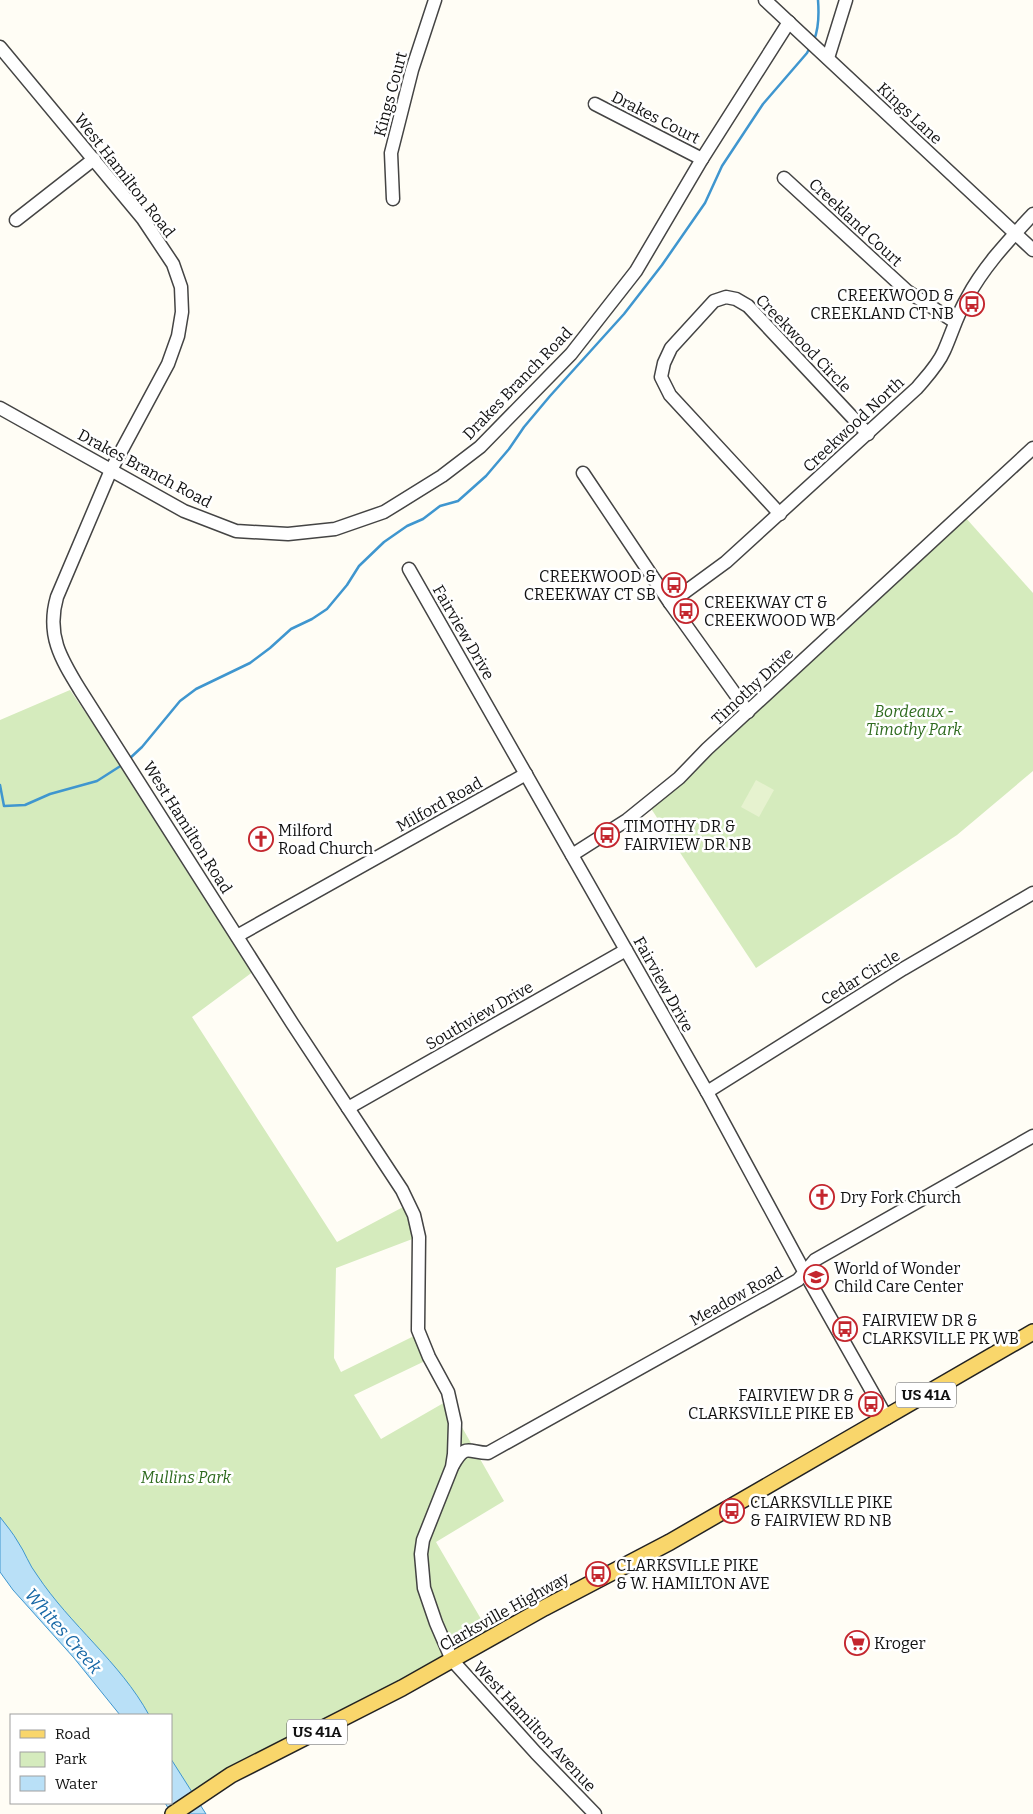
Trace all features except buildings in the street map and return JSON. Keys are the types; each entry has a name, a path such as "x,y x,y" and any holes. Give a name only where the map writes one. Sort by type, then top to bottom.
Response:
{"main road":[{"name":"Clarksville Highway","path":"173,1814 231,1776 402,1688 556,1601 670,1542 1033,1332"}],"street":[{"name":"Kings Court","path":"393,199 391,153 412,70 435,0"},
{"name":"Kings Lane","path":"765,0 1033,250"},
{"path":"828,58 846,0"},
{"name":"Drakes Branch Road","path":"0,408 184,511 236,531 288,534 335,529 384,512 442,476 480,447 571,354 636,271 702,159 790,22"},
{"name":"West Hamilton Road","path":"0,47 143,219 173,264 181,287 182,312 178,336 168,364 111,470 64,579 53,610 52,622 55,640 65,664 237,936 402,1190 414,1215 419,1237 418,1330 429,1357 448,1392 455,1423 452,1467 423,1540 420,1554 424,1588 436,1623 452,1660"},
{"name":"Drakes Court","path":"595,104 702,159"},
{"path":"16,220 94,159"},
{"name":"Creekland Court","path":"784,178 908,291 955,322"},
{"name":"Creekwood North","path":"670,603 726,562 917,388 934,368 944,352 967,297 988,264 1033,214"},
{"name":"Creekwood Circle","path":"780,514 670,395 661,377 664,363 671,348 714,301 726,297 736,299 748,306 868,434"},
{"name":"Timothy Drive","path":"572,855 627,820 679,778 1033,448"},
{"path":"583,472 670,603 748,712"},
{"name":"Fairview Drive","path":"409,570 707,1092 805,1273 887,1418"},
{"name":"Milford Road","path":"237,936 526,774"},
{"name":"Cedar Circle","path":"707,1092 903,968 1033,893"},
{"name":"Southview Drive","path":"348,1108 626,950"},
{"name":"Meadow Road","path":"452,1467 459,1454 465,1450 482,1453 488,1452 798,1280 815,1260 1033,1136"},
{"name":"West Hamilton Avenue","path":"452,1660 536,1753 595,1814"}],"green space":[{"name":"Bordeaux - Timothy Park","path":"965,517 1033,593 1033,771 957,835 756,968 650,807"},
{"name":"Mullins Park","path":"70,690 135,785 186,870 254,971 192,1017 337,1242 405,1206 409,1216 415,1238 336,1268 334,1358 341,1372 414,1336 425,1361 354,1395 381,1439 447,1401 504,1501 436,1542 488,1631 190,1799 172,1770 172,1714 138,1714 0,1536 0,720"},
{"path":"756,780 774,790 759,817 741,807"}],"water":[{"name":"Whites Creek","path":"0,1517 14,1535 34,1571 50,1593 124,1678 148,1714 119,1714 74,1658 13,1590 0,1572"},
{"path":"172,1761 206,1814 172,1814 166,1804 172,1804"}],"waterway":[{"path":"814,40 817,31 818,0"},
{"path":"128,760 142,747 180,701 196,689 250,663 291,629 327,609 347,585 359,566 384,542 407,526 423,519 440,506 458,501 486,476 509,449 524,427 624,314 662,265 705,203 722,166 763,104 807,53 810,47"},
{"path":"0,785 4,806 25,805 50,794 97,781 122,765"}],"place":[{"name":"CREEKWOOD & CREEKLAND CT NB","path":"972,304"},
{"name":"CREEKWOOD & CREEKWAY CT SB","path":"674,585"},
{"name":"CREEKWAY CT & CREEKWOOD WB","path":"686,611"},
{"name":"TIMOTHY DR & FAIRVIEW DR NB","path":"607,835"},
{"name":"Milford Road Church","path":"261,839"},
{"name":"Dry Fork Church","path":"822,1197"},
{"name":"World of Wonder Child Care Center","path":"816,1277"},
{"name":"FAIRVIEW DR & CLARKSVILLE PK WB","path":"845,1329"},
{"name":"FAIRVIEW DR & CLARKSVILLE PIKE EB","path":"871,1404"},
{"name":"CLARKSVILLE PIKE & FAIRVIEW RD NB","path":"732,1511"},
{"name":"CLARKSVILLE PIKE & W. HAMILTON AVE","path":"598,1574"},
{"name":"Kroger","path":"857,1643"}]}
